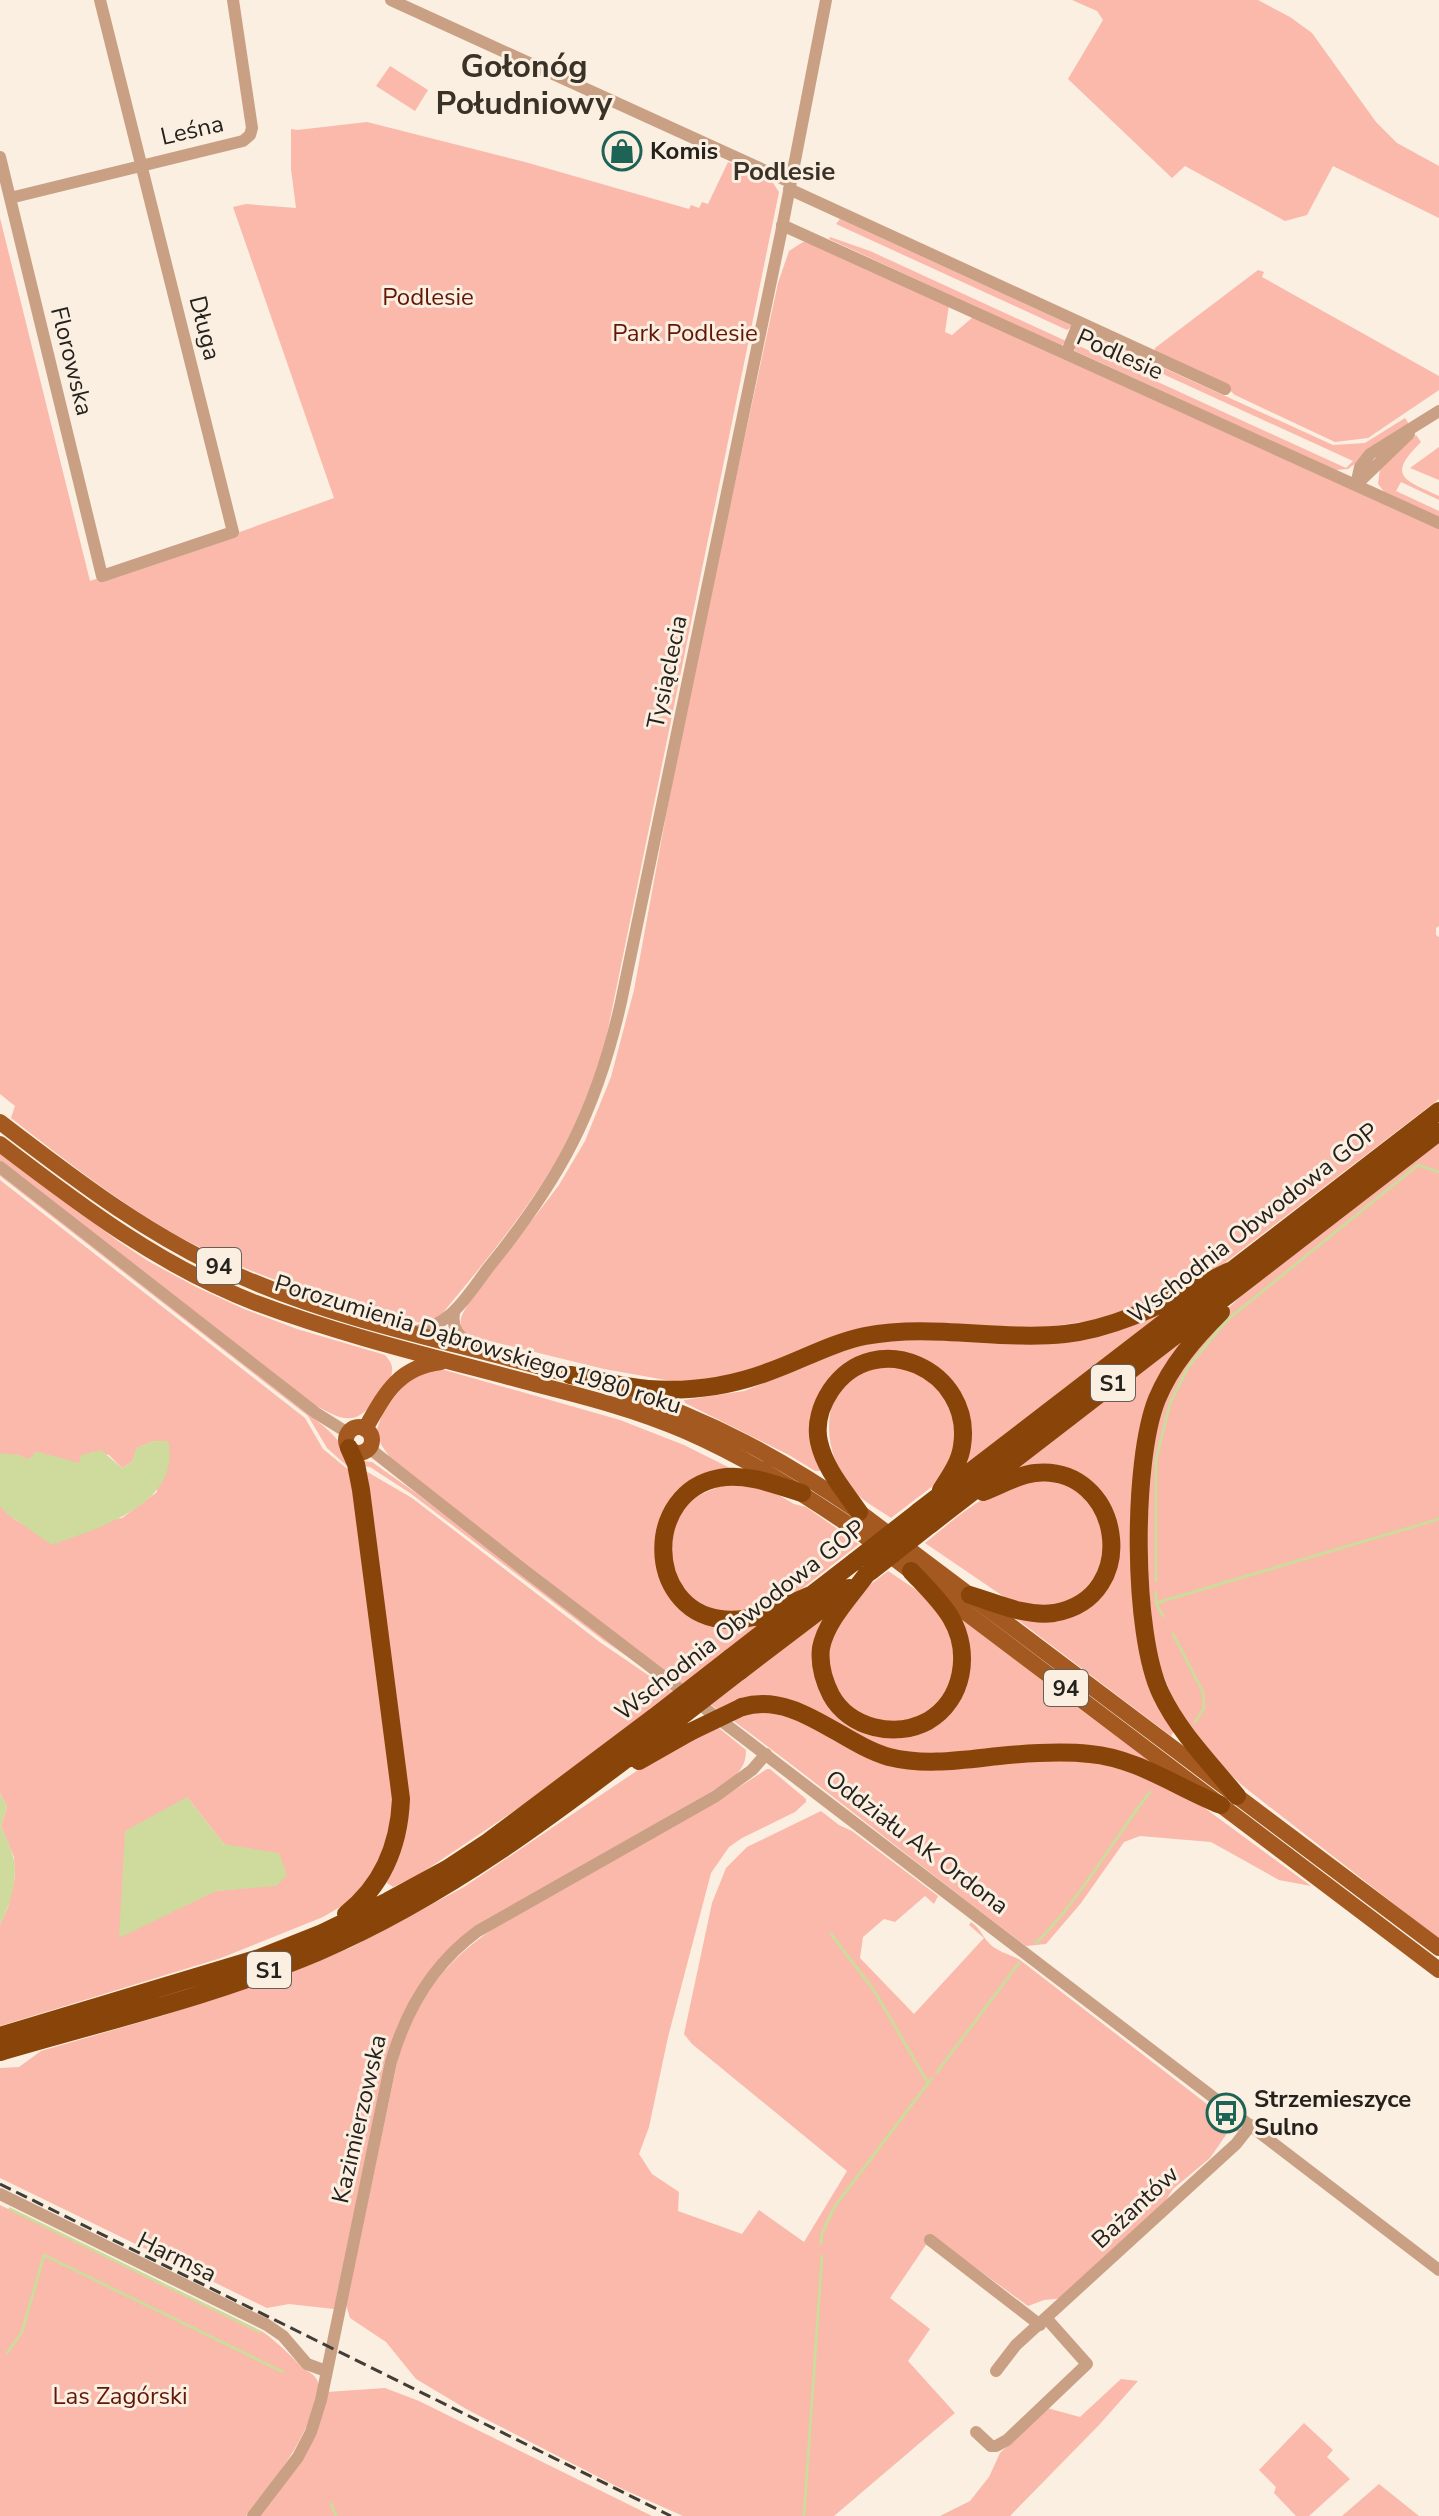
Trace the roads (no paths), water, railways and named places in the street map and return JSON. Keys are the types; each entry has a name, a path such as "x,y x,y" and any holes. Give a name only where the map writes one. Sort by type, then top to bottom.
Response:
{"highway":[{"name":"Wschodnia Obwodowa GOP","path":"925,1518 935,1499 1439,1111"},
{"name":"Wschodnia Obwodowa GOP","path":"0,2036 259,1958 322,1933 447,1869 659,1724 925,1518 962,1501 1439,1132"},
{"path":"1229,1801 1160,1694 1151,1668 1141,1605 1141,1473 1147,1430 1170,1373 1197,1337 1266,1267"},
{"path":"570,1375 646,1389 701,1388 745,1380 863,1336 913,1332 1012,1337 1070,1333 1137,1313 1230,1271"},
{"path":"859,1512 826,1464 818,1433 820,1412 828,1394 848,1372 880,1359 902,1360 927,1369 948,1387 958,1406 962,1419 962,1446 952,1472 935,1499"},
{"path":"322,1933 361,1902 376,1883 394,1846 400,1811 398,1767 363,1500 348,1441"},
{"path":"962,1501 1025,1475 1059,1476 1087,1490 1102,1506 1113,1542 1111,1561 1099,1584 1085,1599 1060,1611 1034,1613 970,1595"},
{"path":"802,1493 744,1478 706,1482 682,1499 670,1516 664,1530 663,1558 670,1583 681,1597 699,1612 717,1619 768,1613 813,1594"},
{"name":"Wschodnia Obwodowa GOP","path":"735,1664 813,1594 863,1569"},
{"path":"863,1569 824,1636 821,1649 824,1678 835,1702 852,1719 872,1727 903,1728 928,1720 952,1695 960,1677 963,1663 961,1641 951,1617 911,1571"},
{"path":"610,1772 637,1762 742,1707 758,1703 816,1719 875,1752 908,1761 962,1761 1047,1752 1102,1755 1229,1801"},
{"name":"Wschodnia Obwodowa GOP","path":"0,2052 230,1985 319,1951 411,1906 493,1857 610,1772 659,1724"}],"main road":[{"name":"Porozumienia Dąbrowskiego 1980 roku","path":"0,1122 128,1216 242,1278 292,1297 570,1375 664,1405 716,1427 802,1472 970,1595 1439,1970"},
{"name":"Porozumienia Dąbrowskiego 1980 roku","path":"0,1144 84,1208 171,1265 255,1303 375,1341 605,1403 684,1430 760,1467 802,1493 1229,1801 1439,1948"},
{"path":"375,1341 396,1361 399,1379"},
{"path":"365,1429 379,1404 399,1379 417,1366 449,1361"},
{"path":"354,1428 365,1429 371,1436 369,1448 359,1453 348,1441 354,1428"}],"street":[{"name":"Długa","path":"100,0 233,532 102,576"},
{"name":"Leśna","path":"10,198 243,141 250,135 252,128 233,0"},
{"path":"391,0 1225,389"},
{"name":"Tysiąclecia","path":"413,1332 436,1326 454,1313 515,1235 553,1180 579,1132 605,1067 782,225 826,0"},
{"name":"Florowska","path":"0,157 102,576"},
{"name":"Podlesie","path":"782,225 1439,523"},
{"path":"1066,354 1079,322"},
{"path":"1356,485 1360,467 1366,458 1439,411"},
{"path":"0,1167 348,1441"},
{"path":"454,1313 453,1326 475,1349"},
{"name":"Oddziału AK Ordona","path":"369,1448 431,1499 1439,2270"},
{"name":"Kazimierzowska","path":"253,2516 298,2457 311,2432 321,2400 391,2062 411,2011 432,1976 459,1946 478,1931 716,1796 752,1770 766,1754"},
{"name":"Bażantów","path":"996,2371 1016,2345 1236,2144 1251,2125"},
{"name":"Harmsa","path":"0,2194 267,2325 286,2339 307,2364 326,2371"},
{"path":"930,2240 1043,2322 1087,2364 1007,2440 991,2446 976,2432"}],"waterway":[{"path":"1156,1581 1156,1460 1170,1403 1189,1366 1227,1320 1418,1165 1439,1172"},
{"path":"1163,1616 1156,1603 1439,1519"},
{"path":"1156,1592 1156,1603"},
{"path":"1173,1634 1203,1692 1204,1708 1195,1722"},
{"path":"1036,1943 1082,1889 1150,1792"},
{"path":"831,1934 875,1992 928,2083"},
{"path":"937,2072 1019,1963"},
{"path":"821,2244 822,2233 835,2206 932,2078"},
{"path":"10,2209 260,2332"},
{"path":"7,2353 22,2332 44,2255 283,2372"},
{"path":"804,2516 822,2256"},
{"path":"331,2504 336,2516"}],"railway":[{"path":"0,2184 671,2516"}],"place":[{"name":"Komis","path":"622,151"},
{"name":"Strzemieszyce Sulno","path":"1226,2113"}],"district":[{"name":"Gołonóg Południowy","path":"524,84"},
{"name":"Podlesie","path":"784,171"}],"park label":[{"name":"Park Podlesie","path":"685,333"},
{"name":"Las Zagórski","path":"120,2396"}]}
